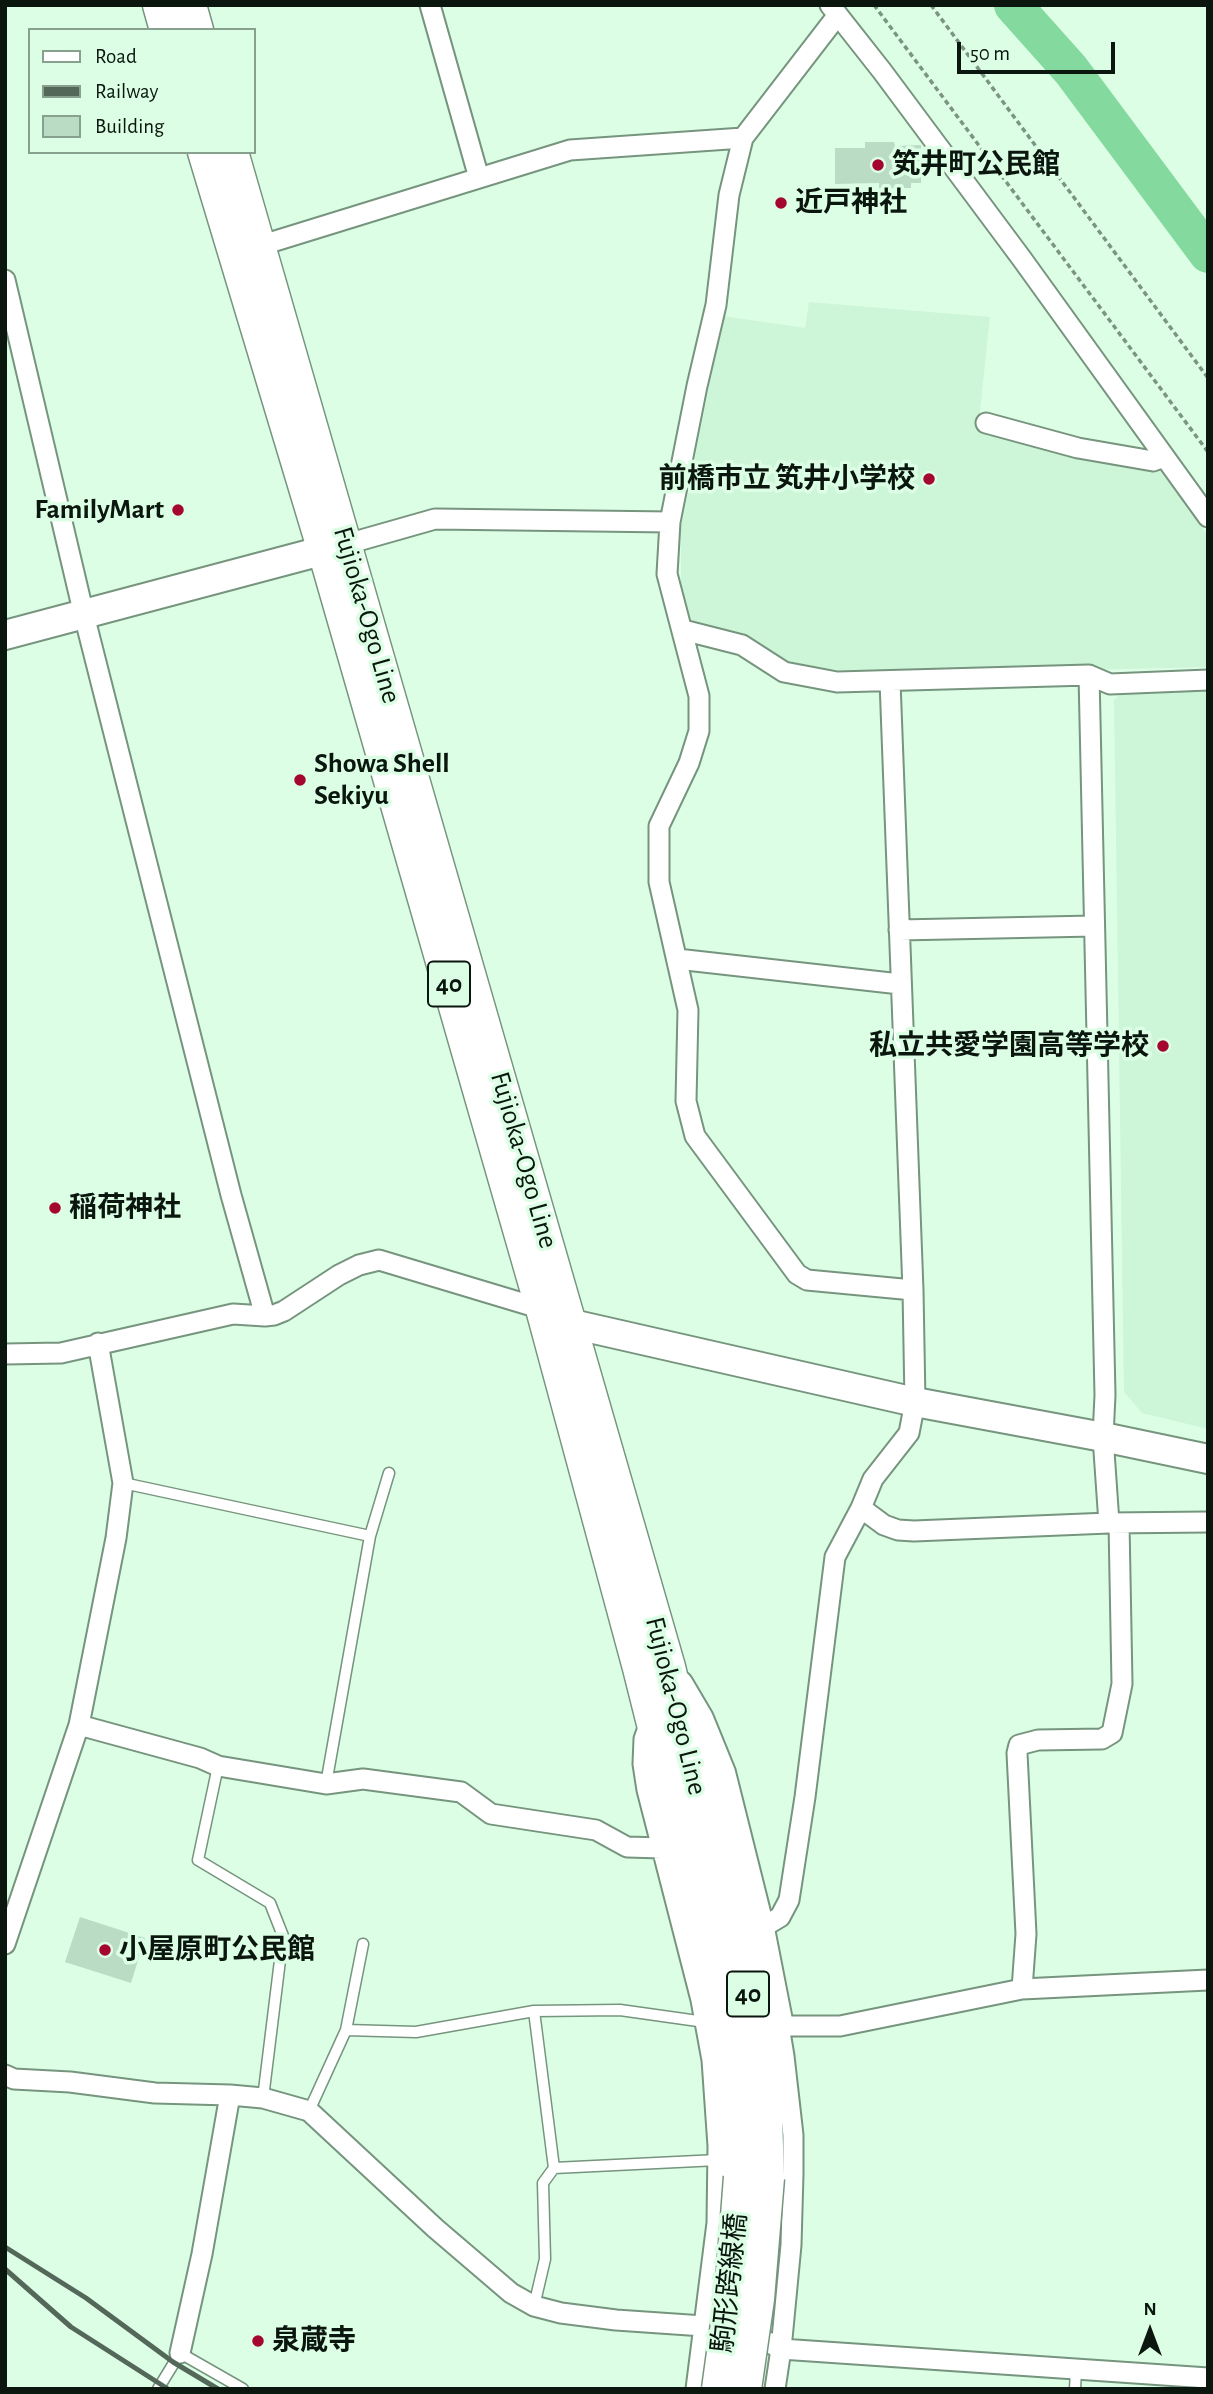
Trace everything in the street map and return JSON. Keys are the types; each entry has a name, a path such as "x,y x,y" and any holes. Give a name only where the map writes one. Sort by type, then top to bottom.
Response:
{"main road":[{"path":"159,5 165,28"},
{"path":"190,5 196,28"},
{"name":"Fujioka-Ogo Line","path":"205,154 336,547 572,1324 669,1667 749,1997 765,2086 742,2172"},
{"name":"Fujioka-Ogo Line","path":"233,154 260,246 336,547 652,1719 722,1999 736,2088 742,2172"},
{"name":"駒形跨線橋","path":"718,2389 731,2295 742,2172"},
{"name":"駒形跨線橋","path":"742,2172 758,2299 745,2389"}],"street":[{"path":"430,5 479,178"},
{"path":"913,1290 802,1278 695,1136 686,1101 688,1010 659,882 659,826 689,763 699,732 699,696 667,573 670,522 716,305 729,195 743,138 833,10 882,71 1022,259 1208,517"},
{"path":"260,246 570,150 743,138"},
{"path":"5,280 84,614 227,1182 265,1316"},
{"path":"986,423 1078,448 1153,461 1164,457"},
{"path":"5,635 435,519 670,522"},
{"path":"683,630 742,645 784,672 837,682 1089,675 1110,684 1208,680"},
{"path":"1022,1989 1026,1934 1017,1753 1019,1745 1038,1740 1102,1740 1112,1733 1122,1684 1114,1523 1103,1437 1105,1395 1089,675"},
{"path":"760,1929 780,1917 789,1900 805,1797 835,1557 873,1479 909,1433 915,1402 890,681"},
{"path":"899,930 1094,926"},
{"path":"677,959 900,984"},
{"path":"5,1354 61,1353 233,1314 265,1316 284,1311 338,1275 359,1265 379,1260 542,1309 572,1324 915,1402 1208,1459"},
{"path":"5,1944 79,1725 116,1538 123,1483 98,1343"},
{"path":"861,1508 884,1525 898,1530 1208,1522"},
{"path":"669,1667 699,1719 721,1773 760,1929 779,2026 793,2135 793,2175 791,2245 775,2389"},
{"path":"652,1719 644,1739 643,1764 712,2060 742,2172 717,2223 696,2389"},
{"path":"79,1725 200,1758 218,1766 326,1784 363,1779 461,1792 491,1814 596,1830 627,1847 660,1842"},
{"path":"779,2026 840,2026 1022,1989 1208,1980"},
{"path":"5,2075 155,2092 263,2098 309,2111 435,2228 511,2292 534,2306 561,2313 615,2320 705,2326 764,2340 781,2349 1075,2379 1208,2378"},
{"path":"180,2353 202,2254 230,2095"}],"lane":[{"path":"326,1784 370,1536 389,1473"},
{"path":"123,1483 370,1536"},
{"path":"218,1766 198,1860 270,1903 283,1936 263,2098"},
{"path":"309,2111 346,2030 363,1944"},
{"path":"346,2030 416,2032 534,2011 620,2010 705,2022"},
{"path":"534,2011 554,2168 543,2183 545,2259 534,2306"},
{"path":"554,2168 742,2172"},
{"path":"158,2389 180,2353 243,2389"}],"path":[{"path":"874,5 1208,452"},
{"path":"930,5 1208,378"}],"shaded area":[{"name":"前橋市立 笂井小学校","path":"809,302 990,317 978,429 1163,471 1208,536 1208,667 840,670 786,663 740,635 690,620 681,586 681,528 723,316 805,328"},
{"name":"私立共愛学園高等学校","path":"1208,689 1208,1429 1142,1413 1124,1392 1114,700 1124,691"}],"building":[{"name":"笂井町公民館","path":"865,142 894,142 895,146 921,145 921,183 911,183 911,188 879,188 879,183 835,184 835,148 865,148"},
{"name":"小屋原町公民館","path":"80,1917 145,1938 131,1983 65,1962"}],"waterway":[{"path":"1013,5 1071,70 1208,254"}],"railway":[{"path":"5,2247 86,2298 173,2362 218,2389"},
{"path":"5,2269 71,2327 168,2389"}],"place":[{"name":"笂井町公民館","path":"878,165"},
{"name":"近戸神社","path":"781,203"},
{"name":"前橋市立 笂井小学校","path":"929,479"},
{"name":"FamilyMart","path":"178,510"},
{"name":"Showa Shell Sekiyu","path":"300,780"},
{"name":"私立共愛学園高等学校","path":"1163,1046"},
{"name":"稲荷神社","path":"55,1208"},
{"name":"小屋原町公民館","path":"105,1950"},
{"name":"泉蔵寺","path":"258,2341"}]}
